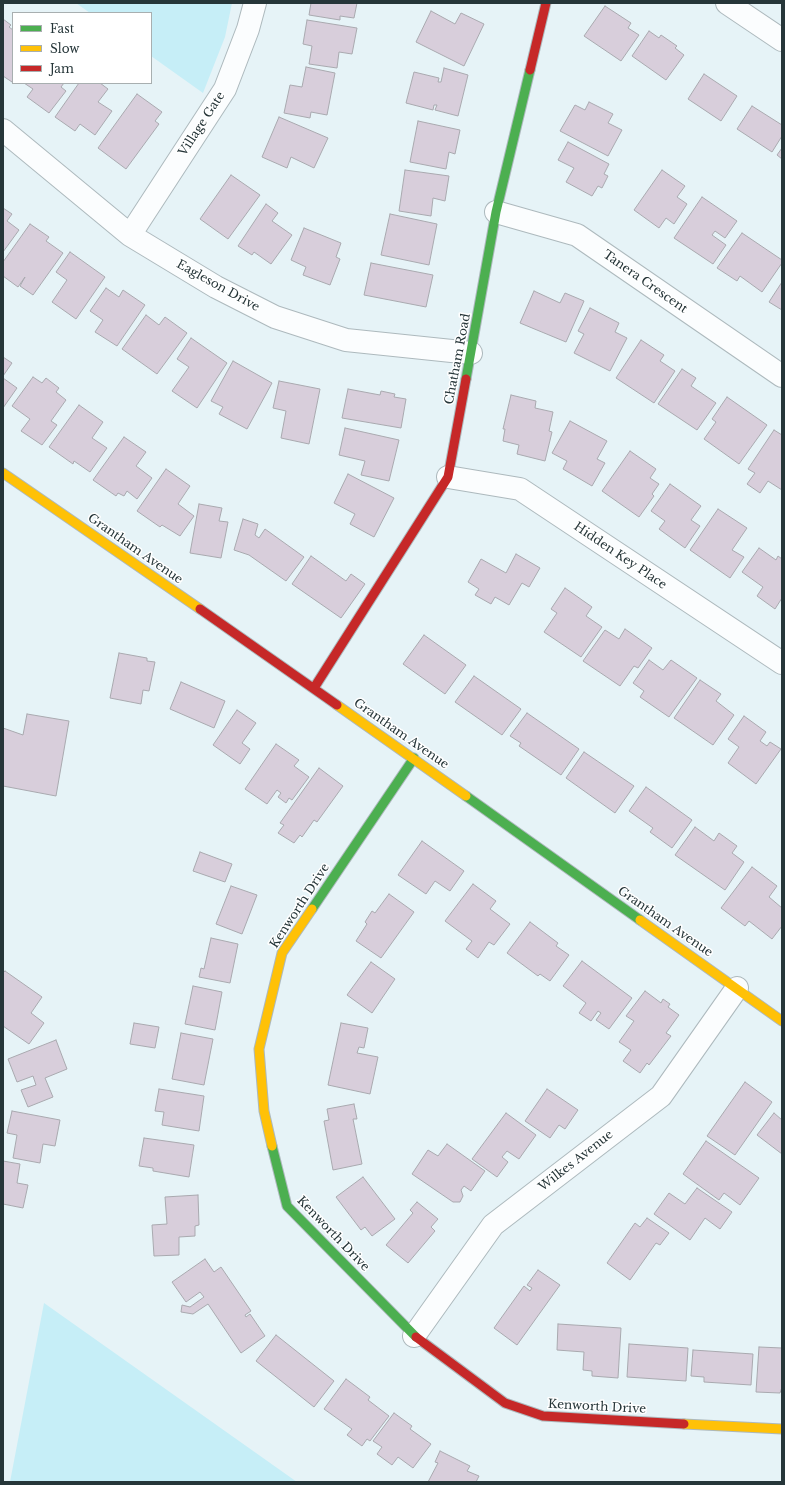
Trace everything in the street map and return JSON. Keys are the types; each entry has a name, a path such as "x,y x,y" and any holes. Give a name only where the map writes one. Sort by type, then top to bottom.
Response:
{"street":[{"name":"Village Gate","path":"130,235 225,89 248,29 254,3"},
{"name":"Chatham Road","path":"314,688 448,477 472,353 496,212 546,3"},
{"path":"727,3 782,40"},
{"name":"Eagleson Drive","path":"3,130 130,235 216,287 275,317 346,340 472,353"},
{"name":"Tanera Crescent","path":"496,212 577,235 782,376"},
{"name":"Grantham Avenue","path":"3,473 414,758 782,1021"},
{"name":"Hidden Key Place","path":"448,477 520,489 782,663"},
{"name":"Kenworth Drive","path":"414,758 282,953 259,1049 264,1110 287,1206 414,1336 505,1403 543,1416 782,1429"},
{"name":"Wilkes Avenue","path":"414,1336 493,1225 661,1096 737,988"}],"shaded area":[{"path":"76,3 232,3 225,37 203,93 152,57 152,12 89,12"},
{"path":"44,1303 297,1482 10,1482"}],"building":[{"path":"311,3 357,3 354,18 340,16 340,20 309,15"},
{"path":"605,6 631,23 628,28 639,35 621,61 584,36"},
{"path":"431,11 455,24 461,13 484,24 464,66 416,42"},
{"path":"3,19 11,25 9,27 12,29 12,82 3,76"},
{"path":"307,20 357,28 352,54 339,52 337,68 309,64 312,46 303,44"},
{"path":"649,31 659,38 661,35 677,46 675,48 684,55 666,80 632,56"},
{"path":"306,67 335,73 327,115 311,112 310,118 284,113 290,85 302,87"},
{"path":"444,68 468,75 458,116 435,110 437,105 434,105 433,110 406,103 414,72 439,78 438,82 441,82"},
{"path":"704,74 737,96 721,121 688,99"},
{"path":"26,84 63,84 61,87 66,91 49,113 27,97 33,89"},
{"path":"78,84 101,84 108,89 98,102 112,111 95,135 80,124 75,131 55,117"},
{"path":"137,94 162,112 155,121 159,124 126,169 98,148"},
{"path":"589,102 613,114 608,123 622,130 608,156 560,131 575,105 585,110"},
{"path":"752,106 782,125 782,136 772,152 737,129"},
{"path":"279,117 328,138 314,168 291,157 287,168 262,157"},
{"path":"418,121 460,130 455,154 449,152 446,169 410,162"},
{"path":"568,142 609,164 604,174 608,176 602,188 598,186 592,196 566,182 574,168 558,160"},
{"path":"782,148 782,159 777,155"},
{"path":"405,170 449,176 445,201 433,198 431,216 399,211"},
{"path":"662,170 685,186 677,197 687,204 674,224 666,218 659,228 634,210"},
{"path":"231,175 260,195 228,239 200,219"},
{"path":"702,197 737,221 725,238 715,231 712,235 726,245 713,264 674,238"},
{"path":"266,204 278,213 272,221 292,235 271,264 254,252 252,255 238,246"},
{"path":"3,208 12,214 7,221 19,230 3,252"},
{"path":"390,214 437,224 429,265 381,255"},
{"path":"30,224 49,237 46,241 63,253 33,295 20,286 25,277 18,287 3,276 3,262"},
{"path":"304,228 341,243 336,257 340,259 330,285 303,275 306,267 291,260"},
{"path":"742,233 782,260 782,263 762,292 740,276 737,281 717,268"},
{"path":"70,252 105,277 76,319 52,302 67,280 56,272"},
{"path":"371,263 433,275 426,307 364,295"},
{"path":"782,282 782,310 769,302"},
{"path":"106,288 119,297 123,290 145,305 117,346 95,332 103,320 90,311"},
{"path":"534,291 560,303 565,293 584,301 566,342 520,323"},
{"path":"590,308 619,323 615,332 627,338 610,371 574,353 584,334 578,331"},
{"path":"146,315 159,325 165,317 187,333 157,374 122,349"},
{"path":"191,338 227,363 197,408 172,391 189,367 177,359"},
{"path":"641,340 664,355 660,361 675,371 654,403 616,378"},
{"path":"3,357 12,363 3,376"},
{"path":"233,361 272,383 247,429 219,414 223,407 211,401"},
{"path":"682,369 696,378 691,386 716,403 697,430 658,404"},
{"path":"33,377 42,383 46,378 59,388 56,392 66,400 51,421 57,425 42,445 21,431 30,419 12,406"},
{"path":"3,378 17,388 3,408"},
{"path":"279,381 320,389 309,444 281,438 286,411 273,408"},
{"path":"348,389 380,395 381,391 395,394 394,397 406,399 401,428 342,418"},
{"path":"511,395 536,401 535,408 553,412 549,431 552,432 545,461 517,454 519,445 503,441 505,429 503,429"},
{"path":"727,397 767,425 739,464 704,439 716,422 712,419"},
{"path":"79,405 103,422 92,438 107,448 90,472 74,461 73,464 49,447"},
{"path":"570,421 607,441 597,459 605,463 592,486 563,469 567,461 552,453"},
{"path":"345,428 399,440 389,481 361,475 365,461 339,455"},
{"path":"774,430 782,435 782,490 768,481 760,493 747,484 755,473 748,469"},
{"path":"124,437 146,452 136,466 152,478 137,499 127,491 124,496 118,493 116,496 93,480"},
{"path":"630,451 656,469 650,478 659,484 652,494 654,496 639,517 602,491"},
{"path":"166,469 190,486 178,504 194,516 180,536 162,525 160,527 137,511"},
{"path":"348,474 394,498 374,537 350,524 355,514 334,503"},
{"path":"670,484 701,506 691,520 700,526 685,548 659,529 665,521 651,511"},
{"path":"199,504 222,508 219,521 228,522 221,558 190,553"},
{"path":"718,509 747,528 732,550 744,557 730,578 690,550"},
{"path":"243,519 258,524 255,535 259,538 265,529 304,557 286,581 249,555 234,550"},
{"path":"759,548 776,560 778,556 782,559 782,598 775,609 757,596 763,587 742,572"},
{"path":"516,554 540,568 529,587 522,583 509,605 495,597 491,604 475,595 479,589 468,582 481,559 506,573"},
{"path":"311,556 346,581 351,574 365,584 341,618 292,584"},
{"path":"565,588 592,607 586,616 602,627 581,657 544,632 557,613 551,609"},
{"path":"625,629 652,648 638,668 634,666 620,686 583,661 605,630 619,639"},
{"path":"424,635 466,665 445,694 403,664"},
{"path":"119,653 147,658 147,661 155,662 149,691 143,690 141,704 110,698"},
{"path":"649,660 663,670 671,660 697,678 669,717 640,697 644,691 633,683"},
{"path":"474,676 521,709 502,735 455,702"},
{"path":"700,680 721,694 716,701 734,715 713,745 674,718"},
{"path":"181,682 225,701 214,728 170,709"},
{"path":"237,710 256,723 242,743 250,749 240,764 213,745"},
{"path":"527,713 579,749 561,775 519,746 521,743 510,736"},
{"path":"27,714 69,721 56,796 3,786 3,728 23,735"},
{"path":"744,716 766,732 760,741 767,746 770,742 781,749 756,784 728,763 739,747 728,739"},
{"path":"276,744 299,760 294,766 309,777 292,800 289,798 286,803 278,797 281,793 277,790 267,804 245,789"},
{"path":"584,752 634,786 615,813 566,778"},
{"path":"319,768 343,786 317,822 314,820 302,837 300,835 294,843 278,833 284,825 280,823"},
{"path":"646,787 692,820 672,848 650,832 653,828 629,811"},
{"path":"695,827 714,841 719,833 737,846 732,853 744,862 725,890 675,855"},
{"path":"422,841 464,871 450,891 435,881 426,894 398,875"},
{"path":"200,852 232,864 225,882 193,871"},
{"path":"752,867 777,886 769,897 782,908 782,926 772,939 749,921 745,926 721,908"},
{"path":"473,884 496,901 490,909 510,924 494,945 489,942 478,958 466,949 472,941 445,921"},
{"path":"231,886 257,895 242,934 216,924"},
{"path":"389,894 414,912 381,958 356,941 367,924 365,922 372,911 375,913"},
{"path":"530,922 558,943 556,946 569,955 550,981 540,974 538,976 507,953"},
{"path":"211,938 238,944 230,983 199,977 201,968 204,969"},
{"path":"582,961 632,998 609,1029 596,1020 601,1013 598,1011 591,1021 579,1013 586,1003 563,986"},
{"path":"371,962 395,979 372,1013 347,995"},
{"path":"5,971 42,997 31,1013 44,1023 29,1044 3,1026 3,973"},
{"path":"193,986 222,992 215,1030 185,1024"},
{"path":"645,991 661,1003 663,999 670,1004 668,1007 679,1015 666,1033 671,1036 649,1065 647,1063 640,1073 623,1061 631,1050 619,1042 634,1021 626,1016"},
{"path":"134,1023 159,1027 155,1048 130,1044"},
{"path":"341,1023 368,1028 364,1048 359,1047 357,1053 378,1057 370,1094 328,1085"},
{"path":"181,1033 213,1039 204,1085 172,1079"},
{"path":"56,1040 67,1069 45,1078 53,1097 28,1107 21,1090 36,1085 33,1076 17,1082 8,1059"},
{"path":"745,1082 772,1102 735,1155 707,1136"},
{"path":"159,1089 204,1096 199,1131 162,1125 164,1112 155,1111"},
{"path":"547,1089 578,1110 565,1129 559,1125 550,1138 525,1121"},
{"path":"354,1104 357,1119 353,1119 362,1164 333,1170 324,1121 329,1120 327,1109"},
{"path":"12,1111 60,1120 55,1146 43,1144 40,1163 13,1158 17,1135 7,1133"},
{"path":"506,1113 536,1135 519,1159 507,1151 502,1157 508,1162 497,1177 472,1159"},
{"path":"774,1113 782,1120 782,1154 757,1135"},
{"path":"144,1138 194,1145 189,1177 153,1171 153,1168 139,1166"},
{"path":"706,1141 759,1178 740,1205 724,1193 719,1200 683,1174"},
{"path":"447,1144 485,1171 471,1191 464,1186 461,1190 463,1196 460,1202 453,1202 412,1174 428,1150 438,1156"},
{"path":"3,1161 20,1164 17,1183 28,1185 23,1208 3,1204"},
{"path":"363,1177 395,1219 372,1236 365,1227 361,1230 336,1197"},
{"path":"697,1188 732,1212 720,1229 705,1218 690,1240 654,1214 669,1193 685,1204"},
{"path":"198,1195 199,1225 195,1226 195,1236 179,1237 179,1255 154,1256 152,1225 167,1224 165,1197"},
{"path":"417,1202 438,1219 431,1227 435,1231 408,1263 386,1245 413,1213 410,1210"},
{"path":"647,1218 669,1233 660,1245 656,1243 630,1280 607,1263 635,1223 640,1227"},
{"path":"205,1259 214,1272 221,1267 251,1311 245,1315 246,1317 250,1314 265,1336 241,1353 208,1304 193,1314 181,1312 182,1305 190,1307 204,1297 200,1292 186,1302 172,1282"},
{"path":"538,1270 560,1285 517,1345 494,1328 524,1286 530,1291 532,1288 527,1285"},
{"path":"558,1324 621,1328 618,1378 592,1376 592,1371 583,1370 584,1352 557,1350"},
{"path":"276,1335 334,1381 314,1407 256,1361"},
{"path":"629,1344 688,1348 686,1381 627,1377"},
{"path":"759,1347 782,1348 782,1387 780,1393 756,1392"},
{"path":"693,1350 753,1354 751,1385 704,1382 704,1377 691,1376"},
{"path":"346,1379 370,1397 368,1400 389,1416 370,1441 367,1439 362,1446 347,1435 352,1429 324,1409"},
{"path":"394,1413 412,1426 410,1429 431,1444 413,1468 398,1457 392,1465 377,1454 382,1447 373,1441"},
{"path":"440,1451 470,1466 467,1471 479,1476 476,1482 428,1482 438,1463 435,1462"}],"traffic: fast":[{"path":"466,379 496,212 530,70"},
{"path":"312,909 414,758"},
{"path":"466,796 640,920"},
{"path":"272,1146 287,1206 416,1337"}],"traffic: slow":[{"path":"3,473 200,609"},
{"path":"337,705 466,796"},
{"path":"272,1146 264,1111 259,1049 282,953 312,909"},
{"path":"640,920 782,1021"},
{"path":"684,1424 782,1429"}],"traffic: jam":[{"path":"530,70 546,3"},
{"path":"314,688 448,477 466,379"},
{"path":"200,609 337,705"},
{"path":"416,1337 505,1403 543,1416 684,1424"}]}
